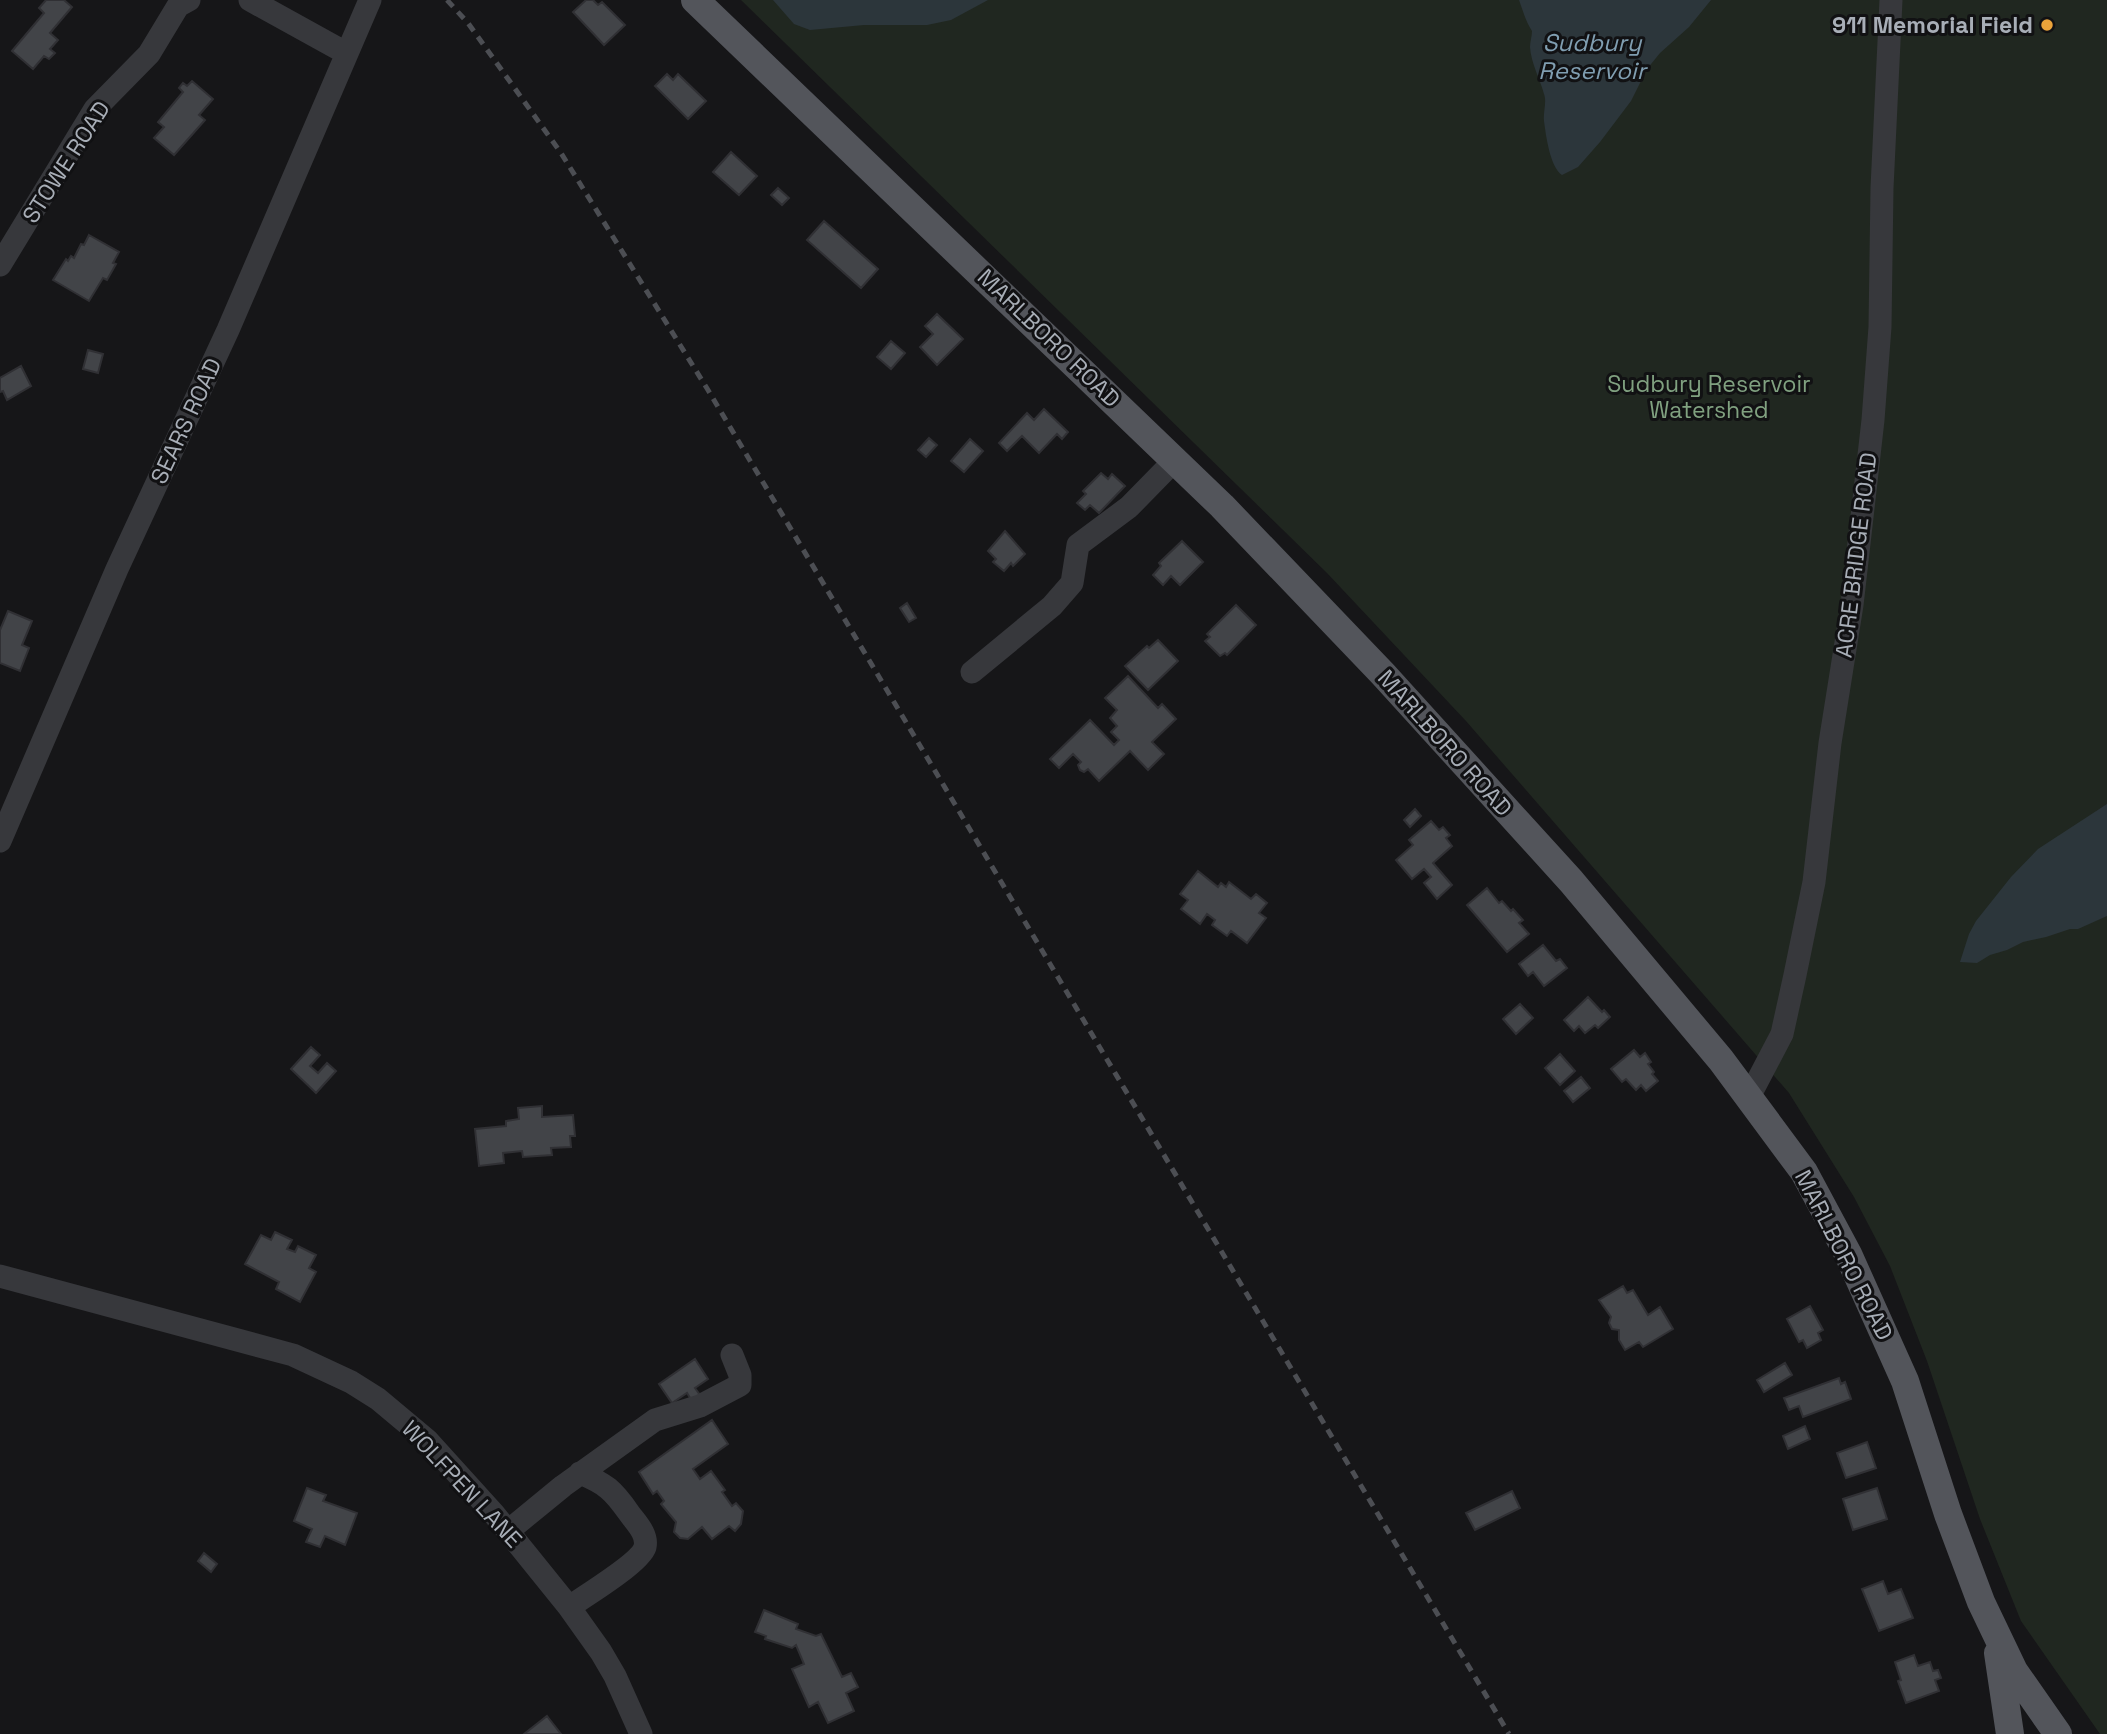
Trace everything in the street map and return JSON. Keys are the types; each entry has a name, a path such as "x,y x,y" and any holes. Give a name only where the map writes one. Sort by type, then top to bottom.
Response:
{"main road":[{"name":"MARLBORO ROAD","path":"695,0 1176,460 1383,674 1571,881 1749,1097 1804,1172 1832,1223 1882,1328 1917,1414 1981,1602 2014,1671 2058,1734"},
{"name":"MARLBORO ROAD","path":"1994,1629 2010,1734"}],"street":[{"name":"STOWE ROAD","path":"0,264 95,110 149,54 178,6 189,0"},
{"path":"250,0 346,53"},
{"name":"SEARS ROAD","path":"0,841 117,569 228,330 370,0"},
{"name":"ACRE BRIDGE ROAD","path":"1749,1097 1782,1034 1790,998 1814,882 1830,743 1852,605 1880,327 1882,188 1891,0"},
{"path":"972,672 1052,606 1072,583 1078,545 1129,506 1176,460"},
{"name":"WOLFPEN LANE","path":"0,1276 263,1345 323,1367 378,1399 427,1440 508,1531 569,1607 615,1676 641,1734"},
{"path":"508,1531 580,1473 654,1419 700,1406 740,1385 740,1375 732,1355"},
{"path":"569,1607 640,1555 645,1546 644,1534 614,1492 604,1482 580,1473"}],"green space":[{"name":"Sudbury Reservoir Watershed","path":"741,0 2107,0 2107,1734 2100,1734 2021,1621 1980,1519 1927,1361 1890,1266 1854,1197 1789,1093 1466,721 1327,573"}],"water":[{"path":"773,0 988,0 951,20 927,25 864,25 810,30 794,24"},
{"name":"Sudbury Reservoir","path":"1519,0 1711,0 1689,27 1660,53 1647,69 1631,101 1600,142 1578,167 1562,175 1554,165 1549,151 1544,121 1545,97 1531,53 1532,31"},
{"path":"2107,804 2107,916 2078,929 2023,942 1977,963 1960,962 1976,921 2011,877 2038,849"}],"building":[{"path":"46,0 64,0 72,7 50,33 58,40 50,49 55,53 49,59 44,56 33,69 12,51 44,13 39,8"},
{"path":"586,0 593,0 598,5 602,2 625,25 604,45 573,12"},
{"path":"667,74 673,80 678,74 706,101 688,119 655,86"},
{"path":"192,81 213,99 199,115 205,120 174,155 154,138 164,127 158,122 183,92 179,88 183,83 187,86"},
{"path":"731,152 757,176 739,195 713,172"},
{"path":"778,188 789,198 782,205 771,195"},
{"path":"824,221 878,269 861,288 807,240"},
{"path":"89,235 119,252 107,280 103,278 89,301 53,280 66,259 68,261 71,256 74,258"},
{"path":"937,314 963,339 937,365 920,347 933,334 925,326"},
{"path":"891,341 905,353 891,369 877,357"},
{"path":"88,350 103,354 98,373 83,369"},
{"path":"21,366 31,386 7,400 3,391 0,392 0,378"},
{"path":"1044,409 1068,432 1062,439 1057,434 1039,453 1022,436 1007,451 999,443 1027,413 1034,420"},
{"path":"929,438 937,445 926,457 918,450"},
{"path":"970,439 983,451 964,472 951,461"},
{"path":"1101,473 1108,479 1112,474 1125,486 1099,513 1090,505 1085,510 1077,503 1086,494 1083,491"},
{"path":"1005,531 1025,554 1004,571 993,562 996,559 988,551"},
{"path":"1182,541 1203,562 1180,585 1171,576 1163,585 1153,575 1161,566 1159,563"},
{"path":"907,603 916,618 909,622 900,608"},
{"path":"1236,605 1256,625 1227,655 1225,653 1220,656 1205,641 1210,637 1207,634"},
{"path":"8,611 32,621 22,645 29,648 20,671 0,663 0,630"},
{"path":"1158,640 1178,661 1148,690 1125,666"},
{"path":"1128,676 1158,708 1162,704 1176,719 1152,742 1164,754 1148,770 1130,751 1099,781 1088,769 1084,772 1080,770 1078,765 1081,762 1073,754 1059,768 1050,759 1090,720 1114,745 1119,740 1111,732 1117,726 1110,718 1117,710 1105,698"},
{"path":"1415,809 1421,816 1410,827 1404,820"},
{"path":"1431,821 1439,830 1443,827 1450,835 1446,838 1452,846 1433,863 1452,885 1437,899 1424,883 1431,877 1424,869 1412,879 1396,860 1413,845 1409,840"},
{"path":"1198,871 1218,887 1221,883 1226,887 1229,882 1251,899 1256,894 1267,903 1259,913 1266,918 1247,943 1231,931 1227,936 1212,925 1215,920 1207,914 1200,924 1181,909 1188,900 1180,894"},
{"path":"1487,888 1499,903 1502,901 1511,911 1513,909 1523,920 1519,923 1529,934 1507,952 1467,905"},
{"path":"1543,945 1556,961 1560,959 1567,968 1544,986 1533,972 1528,976 1519,964"},
{"path":"1588,997 1610,1017 1598,1028 1595,1025 1585,1033 1579,1026 1574,1031 1564,1020"},
{"path":"1520,1004 1533,1018 1516,1034 1503,1019"},
{"path":"311,1047 320,1055 310,1066 318,1073 327,1063 336,1071 316,1093 291,1069"},
{"path":"1634,1050 1640,1057 1645,1053 1651,1062 1648,1064 1654,1072 1652,1074 1658,1081 1646,1091 1641,1085 1636,1090 1626,1079 1622,1082 1611,1069"},
{"path":"1560,1054 1575,1071 1560,1085 1545,1068"},
{"path":"1581,1077 1590,1088 1573,1102 1564,1091"},
{"path":"542,1106 542,1117 573,1115 575,1136 570,1136 571,1147 551,1148 552,1155 523,1157 522,1151 503,1153 504,1163 479,1166 475,1129 506,1126 506,1121 519,1119 518,1108"},
{"path":"275,1232 292,1240 287,1249 295,1252 298,1246 316,1255 309,1268 316,1272 300,1302 276,1289 279,1282 245,1264 261,1235 271,1240"},
{"path":"1623,1286 1627,1293 1633,1290 1648,1315 1660,1307 1673,1329 1643,1347 1639,1342 1625,1350 1619,1340 1619,1330 1612,1329 1609,1323 1611,1317 1599,1300"},
{"path":"1810,1306 1823,1330 1818,1333 1821,1340 1807,1348 1803,1340 1799,1342 1787,1319"},
{"path":"695,1359 708,1379 695,1388 700,1395 692,1401 687,1393 672,1403 659,1384"},
{"path":"1785,1363 1792,1375 1764,1392 1757,1380"},
{"path":"1839,1378 1841,1384 1845,1382 1851,1399 1803,1417 1799,1406 1789,1410 1784,1398"},
{"path":"712,1420 728,1444 693,1469 700,1479 711,1471 725,1490 722,1492 732,1506 736,1503 743,1511 741,1524 735,1531 729,1526 712,1539 702,1527 688,1539 680,1538 674,1532 676,1522 661,1504 664,1501 657,1491 653,1494 639,1472"},
{"path":"1805,1426 1810,1439 1788,1449 1783,1436"},
{"path":"1867,1442 1876,1468 1846,1478 1837,1453"},
{"path":"307,1488 326,1495 323,1501 357,1513 345,1545 325,1536 320,1547 306,1542 312,1529 294,1521"},
{"path":"1877,1488 1887,1519 1853,1530 1843,1499"},
{"path":"1512,1491 1520,1508 1475,1530 1466,1513"},
{"path":"204,1553 217,1564 211,1572 198,1561"},
{"path":"1883,1581 1888,1594 1901,1589 1913,1618 1879,1631 1862,1589"},
{"path":"764,1610 798,1624 796,1629 816,1636 821,1634 842,1677 851,1673 858,1687 846,1693 854,1711 828,1723 818,1702 809,1707 792,1669 804,1664 796,1645 792,1648 765,1639 766,1636 755,1632"},
{"path":"1914,1655 1918,1666 1930,1662 1933,1671 1938,1670 1941,1678 1935,1680 1939,1691 1906,1703 1895,1662"},
{"path":"547,1716 561,1734 524,1734"}],"railway":[{"path":"447,0 468,23 561,153 708,390 1509,1734"}],"place":[{"name":"911 Memorial Field","path":"2047,25"}]}
